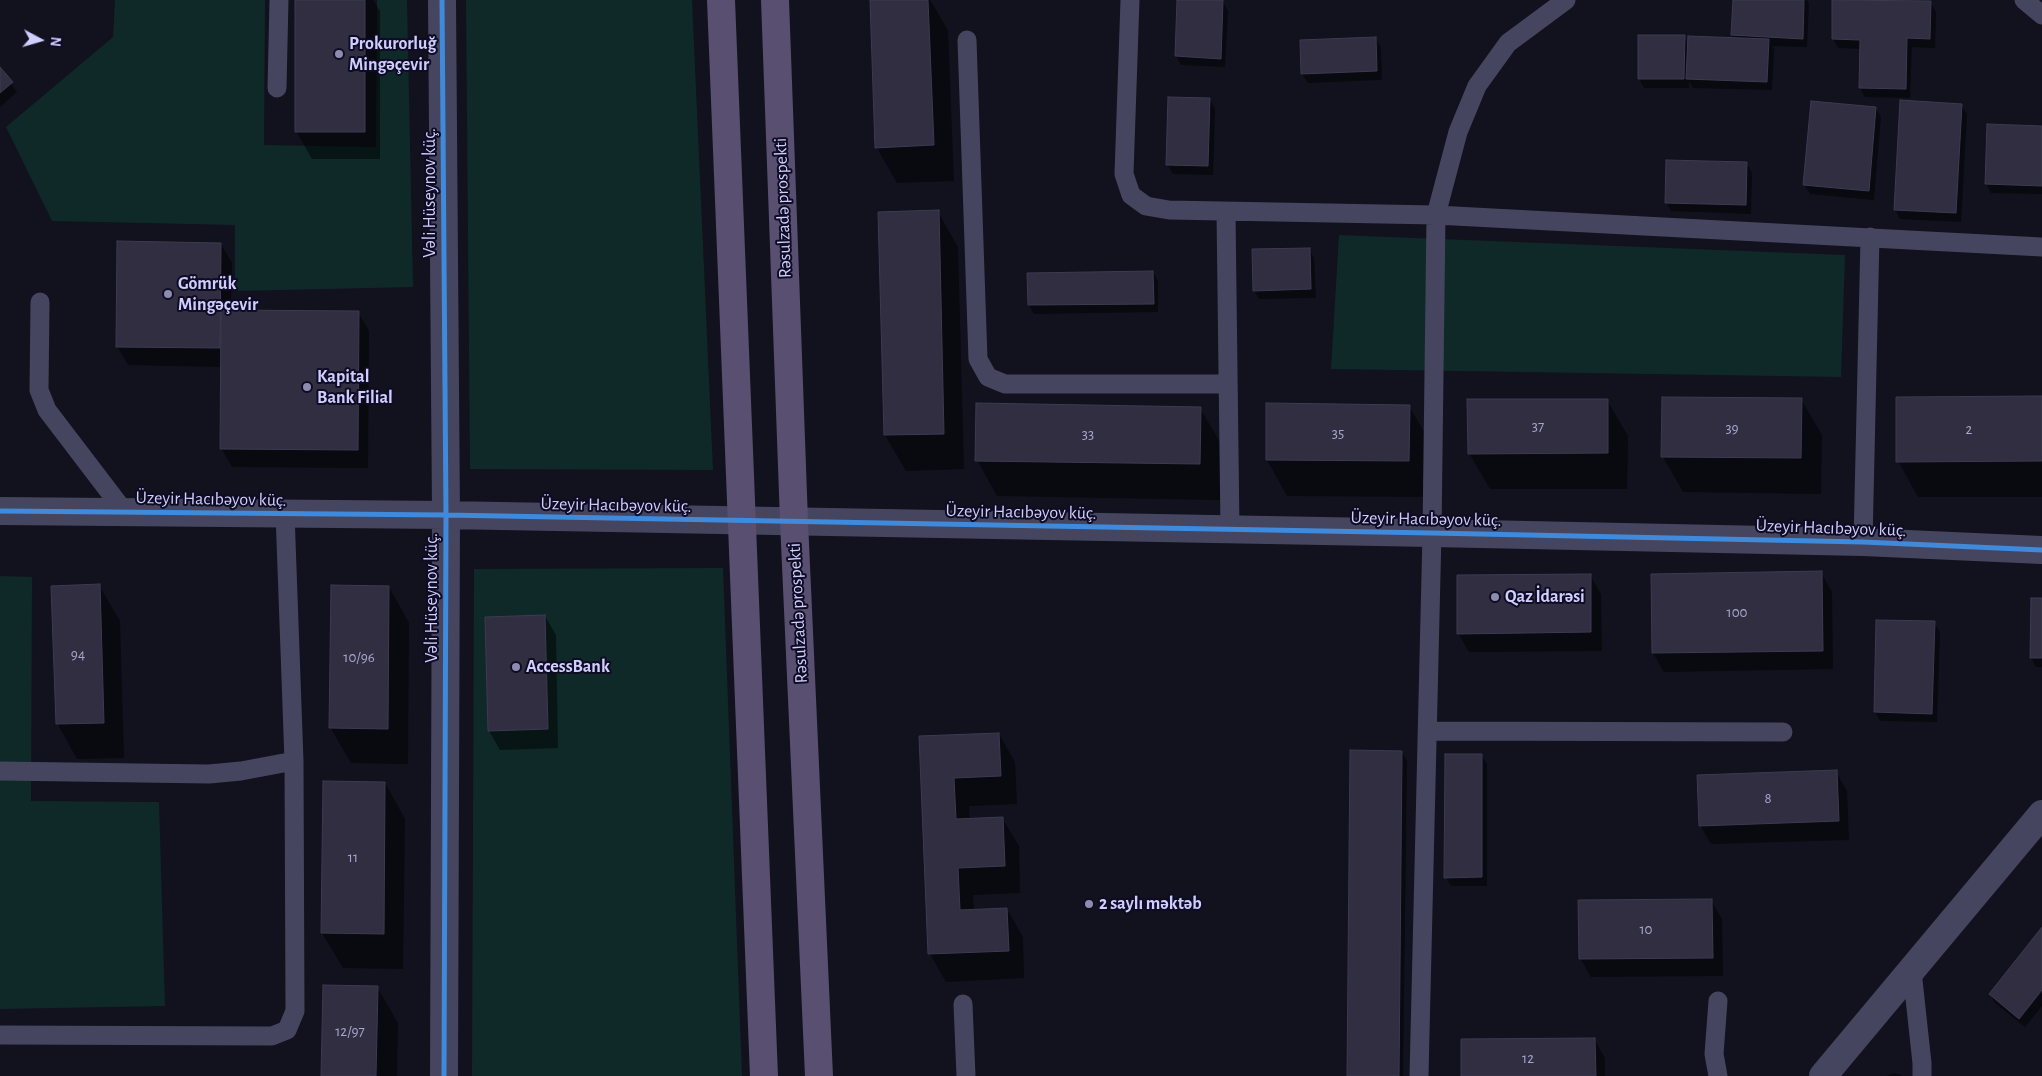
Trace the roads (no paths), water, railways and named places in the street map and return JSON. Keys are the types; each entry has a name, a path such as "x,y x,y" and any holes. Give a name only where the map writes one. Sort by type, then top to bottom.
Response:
{"main road":[{"path":"721,0 764,1076"},
{"name":"Rəsulzadə prospekti","path":"775,0 794,521 819,1076"}],"street":[{"name":"Vəli Hüseynov küç.","path":"442,0 446,515 444,1076"},
{"name":"Üzeyir Hacıbəyov küç.","path":"0,510 446,515 1432,533 1863,542 2042,550"},
{"path":"1823,1076 2042,814"}],"lane":[{"path":"276,88 278,0"},
{"path":"1130,0 1124,174 1131,195 1146,206 1169,210 1226,212 1436,215 2042,247"},
{"path":"1419,1076 1429,731 1436,215 1458,132 1477,86 1508,43 1566,0"},
{"path":"2024,0 2042,14"},
{"path":"967,40 978,359 988,377 1005,384 1228,384"},
{"path":"1226,212 1230,530"},
{"path":"1863,542 1870,237"},
{"path":"40,302 39,390 48,410 124,512"},
{"path":"0,1035 272,1036 287,1030 295,1011 294,761 284,513"},
{"path":"1429,731 1783,732"},
{"path":"0,771 210,774 241,771 294,761"},
{"path":"1912,971 1922,1076"},
{"path":"1718,1001 1714,1054 1718,1076"},
{"path":"963,1004 966,1076"}],"place":[{"name":"Prokurorluğ Mingəçevir","path":"339,54"},
{"name":"Gömrük Mingəçevir","path":"168,294"},
{"name":"Kapital Bank Filial","path":"307,387"},
{"name":"Qaz İdarəsi","path":"1495,597"},
{"name":"AccessBank","path":"516,667"},
{"name":"2 saylı məktəb","path":"1089,904"}]}
